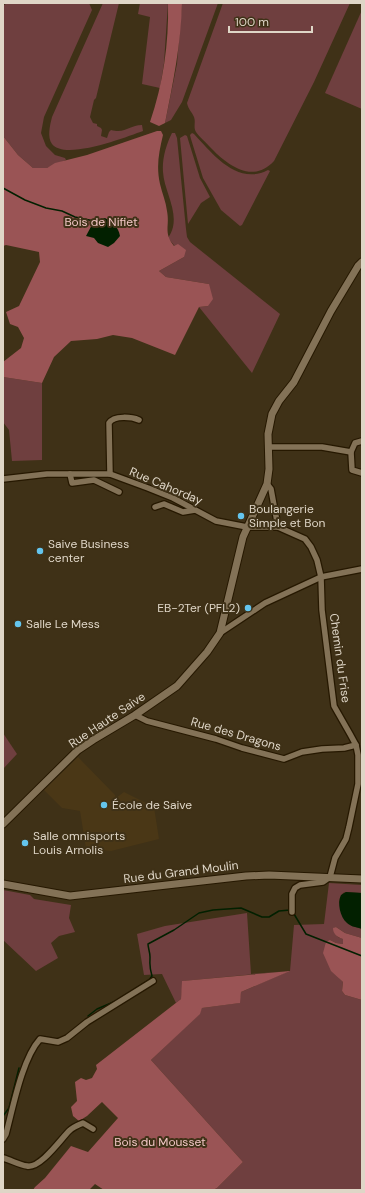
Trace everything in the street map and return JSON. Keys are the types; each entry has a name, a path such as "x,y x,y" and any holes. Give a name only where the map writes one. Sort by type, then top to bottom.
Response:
{"street":[{"name":"Rue Haute Saive","path":"3,824 78,750 135,715 177,686 207,652 220,633 247,527 267,484 269,469 268,434 272,414 279,401 294,382 331,311 358,266 362,262"},
{"path":"110,474 110,420 135,418 139,420"},
{"path":"362,441 355,442 351,452 352,470 362,473"},
{"path":"268,447 322,448 351,452"},
{"name":"Rue Cahorday","path":"3,479 47,474 110,474 148,488 216,521 247,527"},
{"path":"70,474 72,483 94,480 119,492"},
{"name":"Rue Haute Saive","path":"267,484 270,489 278,528"},
{"path":"155,507 164,504 184,512 196,510"},
{"path":"247,527 278,528 305,539 317,560 322,577"},
{"name":"Rue Haute Saive","path":"220,633 265,602 322,577 362,569"},
{"name":"Chemin du Frise","path":"322,577 322,610 334,706 356,745 358,755 358,784 349,827 346,839 335,858 330,877"},
{"name":"Rue des Dragons","path":"135,715 147,721 284,759 302,752 344,748 356,745"},
{"name":"Rue du Grand Moulin","path":"3,884 70,896 246,876 269,875 362,879"},
{"path":"292,910 292,894 295,888 300,885 323,882 330,877"},
{"path":"3,1139 6,1134 20,1079 35,1045 40,1039 58,1042 67,1038 87,1022 153,982"},
{"path":"3,1158 27,1166 33,1166 39,1163 76,1125 83,1123 93,1129"}],"shaded area":[{"path":"7,3 89,3 92,10 44,117 41,133 46,146 55,155 65,158 66,160 47,168 33,168 18,155 3,136 3,6"},
{"path":"103,3 119,3 90,117 93,123 97,124 97,126 101,128 101,136 107,138 111,130 120,131 142,125 143,131 110,142 82,149 59,149 50,141 49,131 52,117"},
{"path":"140,3 168,3 164,63 160,88 142,84 150,17 138,14"},
{"path":"182,3 218,3 182,102 171,120 165,123 177,64"},
{"path":"223,3 350,3 314,82 274,161 266,168 257,171 248,172 240,169 231,165 216,153 196,132 194,117 187,103"},
{"path":"362,10 362,109 325,93"},
{"path":"172,133 175,133 177,138 187,237 190,242 280,314 252,373 199,307 208,306 209,284 166,277 159,271 184,257 168,238 173,227 174,220 172,206 164,179 163,162"},
{"path":"192,133 226,166 236,171 246,174 257,174 268,170 270,171 242,225 240,226 221,210 203,178 190,135"},
{"path":"185,135 187,136 200,178 210,197 201,203 188,224 180,138"},
{"path":"105,218 115,225 120,236 108,247 98,243 94,238 86,236 94,221"},
{"path":"3,377 42,383 42,460 12,461 9,430 3,422"},
{"path":"3,733 17,754 3,769"},
{"name":"École de Saive","path":"78,757 115,795 116,798 124,792 154,807 159,839 111,851 86,848 80,811 62,808 44,790"},
{"path":"329,883 362,885 362,893 343,893 339,902 342,913 352,926 362,929 362,938 345,933 336,927 334,928 334,932 338,937 343,939 343,944 330,940 339,978 343,982 342,991 345,995 362,1000 362,1190 213,1190 217,1188 243,1162 151,1060 199,1014 202,1008 239,1003 241,992 289,971 294,925 324,924"},
{"path":"3,890 30,895 34,899 71,905 69,918 75,932 59,936 51,943 58,958 36,971 3,940"},
{"path":"346,892 362,893 362,929 349,924 341,914 339,902 341,895"},
{"path":"247,913 251,974 285,971 183,981 181,999 176,1003 162,974 144,975 137,934 165,926"}],"green space":[{"path":"168,3 182,3 180,33 165,123 159,126 150,122 162,78 166,48"},
{"name":"Bois de Nifiet","path":"157,131 161,131 163,135 159,153 158,171 168,217 168,233 174,246 178,244 186,250 184,257 159,271 166,277 209,284 213,299 208,306 199,307 175,355 132,338 113,335 97,339 71,341 54,357 42,383 3,377 3,362 21,348 24,338 18,327 10,324 6,312 19,306 40,262 39,252 6,245 3,246 3,136 18,155 33,168 47,168 55,163 87,155"},
{"path":"336,927 345,933 362,938 362,1000 345,995 342,991 343,982 331,971 323,953 326,942 330,940 343,944 343,939 337,936 334,932 333,928"},
{"name":"Bois du Mousset","path":"290,971 241,992 240,1003 202,1008 200,1014 151,1060 243,1162 217,1188 213,1190 104,1190 95,1184 89,1190 33,1190 45,1178 71,1146 88,1152 118,1118 102,1102 87,1116 79,1121 73,1116 71,1107 77,1101 75,1082 81,1078 86,1080 92,1078 97,1069 96,1065 181,999 182,981"}],"waterway":[{"path":"3,188 25,200 46,208 62,211 75,217 94,221"},
{"path":"88,1016 97,1009 116,1001 149,980 152,976 148,944 174,930 199,913 213,910 241,908 262,917 269,917 279,911 290,910"},
{"path":"294,914 306,934 362,956"},
{"path":"3,1116 9,1108 19,1068"}],"place":[{"name":"Boulangerie Simple et Bon","path":"241,516"},
{"name":"Saive Business center","path":"40,551"},
{"name":"EB-2Ter (PFL2)","path":"248,608"},
{"name":"Salle Le Mess","path":"18,624"},
{"name":"École de Saive","path":"104,805"},
{"name":"Salle omnisports Louis Arnolis","path":"25,843"}]}
